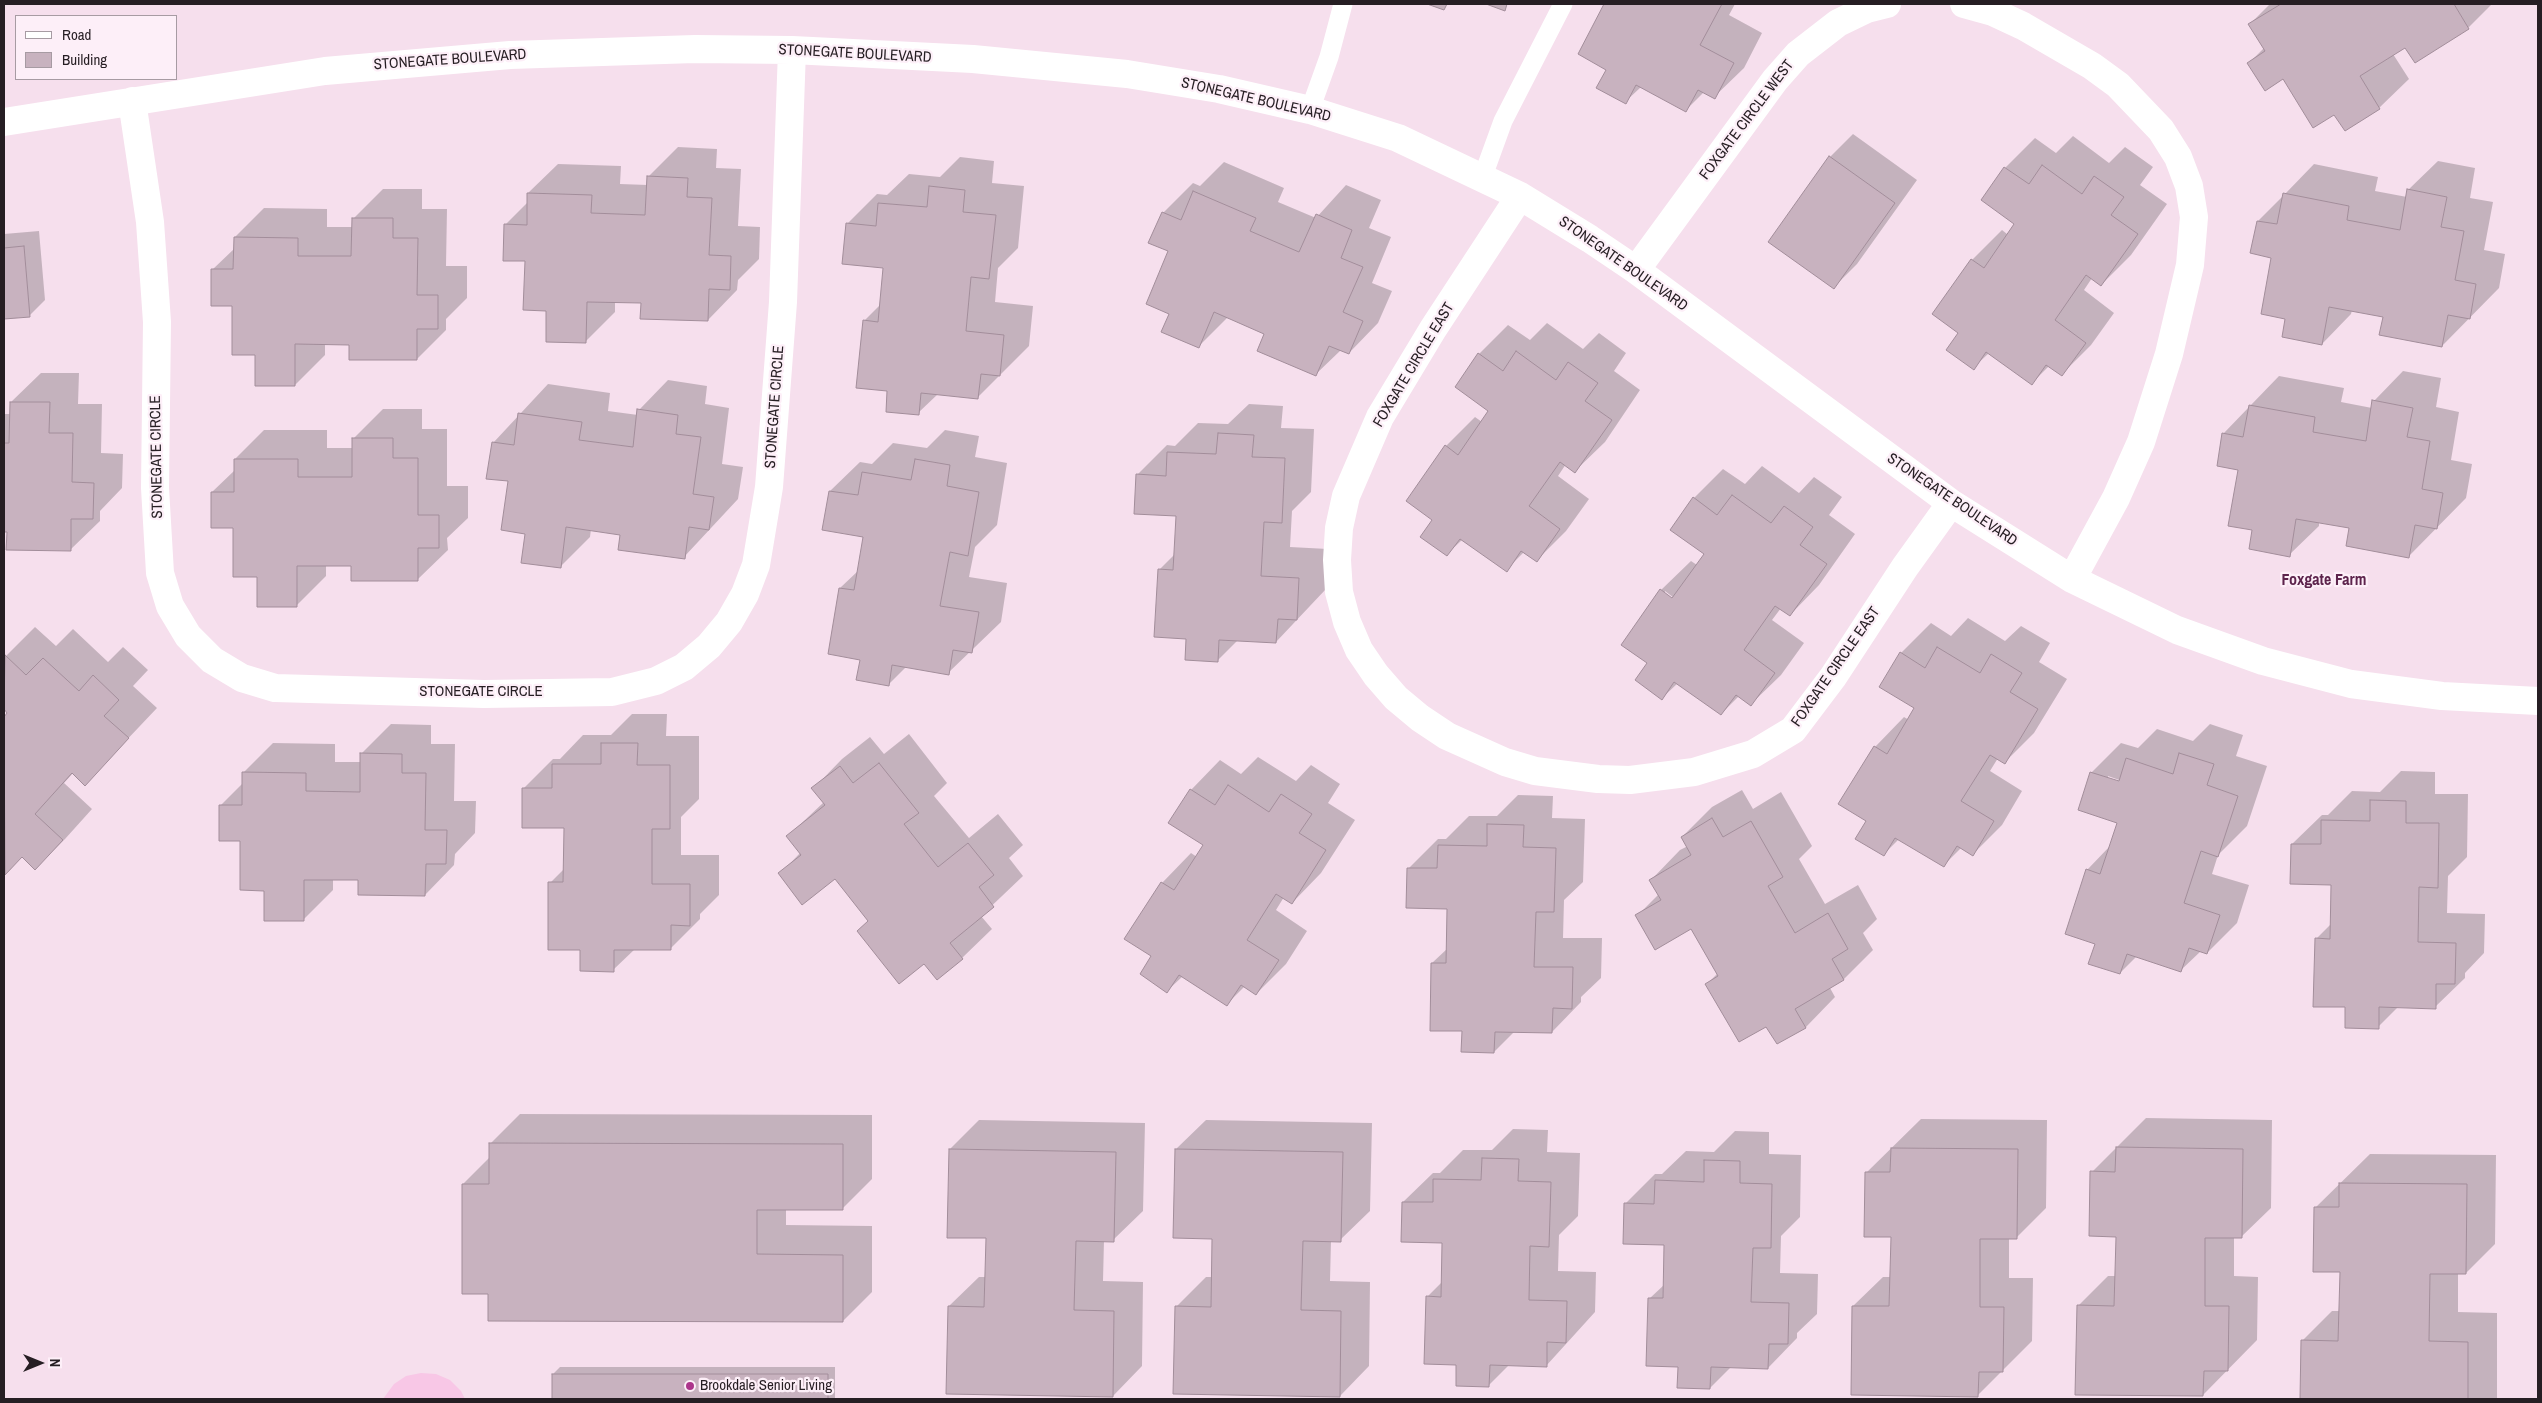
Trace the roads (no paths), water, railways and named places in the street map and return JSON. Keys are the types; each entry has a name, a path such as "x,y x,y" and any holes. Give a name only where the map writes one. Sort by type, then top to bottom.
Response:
{"street":[{"name":"FOXGATE CIRCLE WEST","path":"1636,270 1775,80 1798,54 1838,23 1867,9 1887,4"},
{"path":"1964,4 1993,12 2023,26 2092,66 2118,85 2161,130 2178,157 2189,186 2194,217 2190,265 2169,354 2141,442 2116,498 2072,579"},
{"name":"STONEGATE BOULEVARD","path":"4,122 325,71 510,55 695,49 792,50 973,60 1127,74 1219,89 1310,110 1398,138 1483,176 1520,196 1636,270 1951,503 2072,579 2177,630 2263,661 2351,684 2442,696 2538,701"},
{"name":"STONEGATE CIRCLE","path":"132,101 150,222 157,322 155,488 160,573 170,606 188,636 212,660 242,678 275,688 484,694 612,692 656,682 684,667 709,646 729,622 741,601 756,565 768,488 783,302 792,50"},
{"name":"FOXGATE CIRCLE EAST","path":"1520,196 1433,329 1380,417 1346,496 1339,528 1337,560 1339,592 1347,622 1359,650 1376,675 1396,698 1420,718 1447,736 1505,762 1535,770 1598,779 1630,780 1694,772 1753,754 1793,730 1833,677 1905,567 1951,503"}],"lane":[{"path":"1310,110 1343,4"},
{"path":"1483,176 1502,121 1563,4"}],"place":[{"name":"Brookdale Senior Living","path":"690,1386"}],"district":[{"name":"Foxgate Farm","path":"2324,581"}]}
